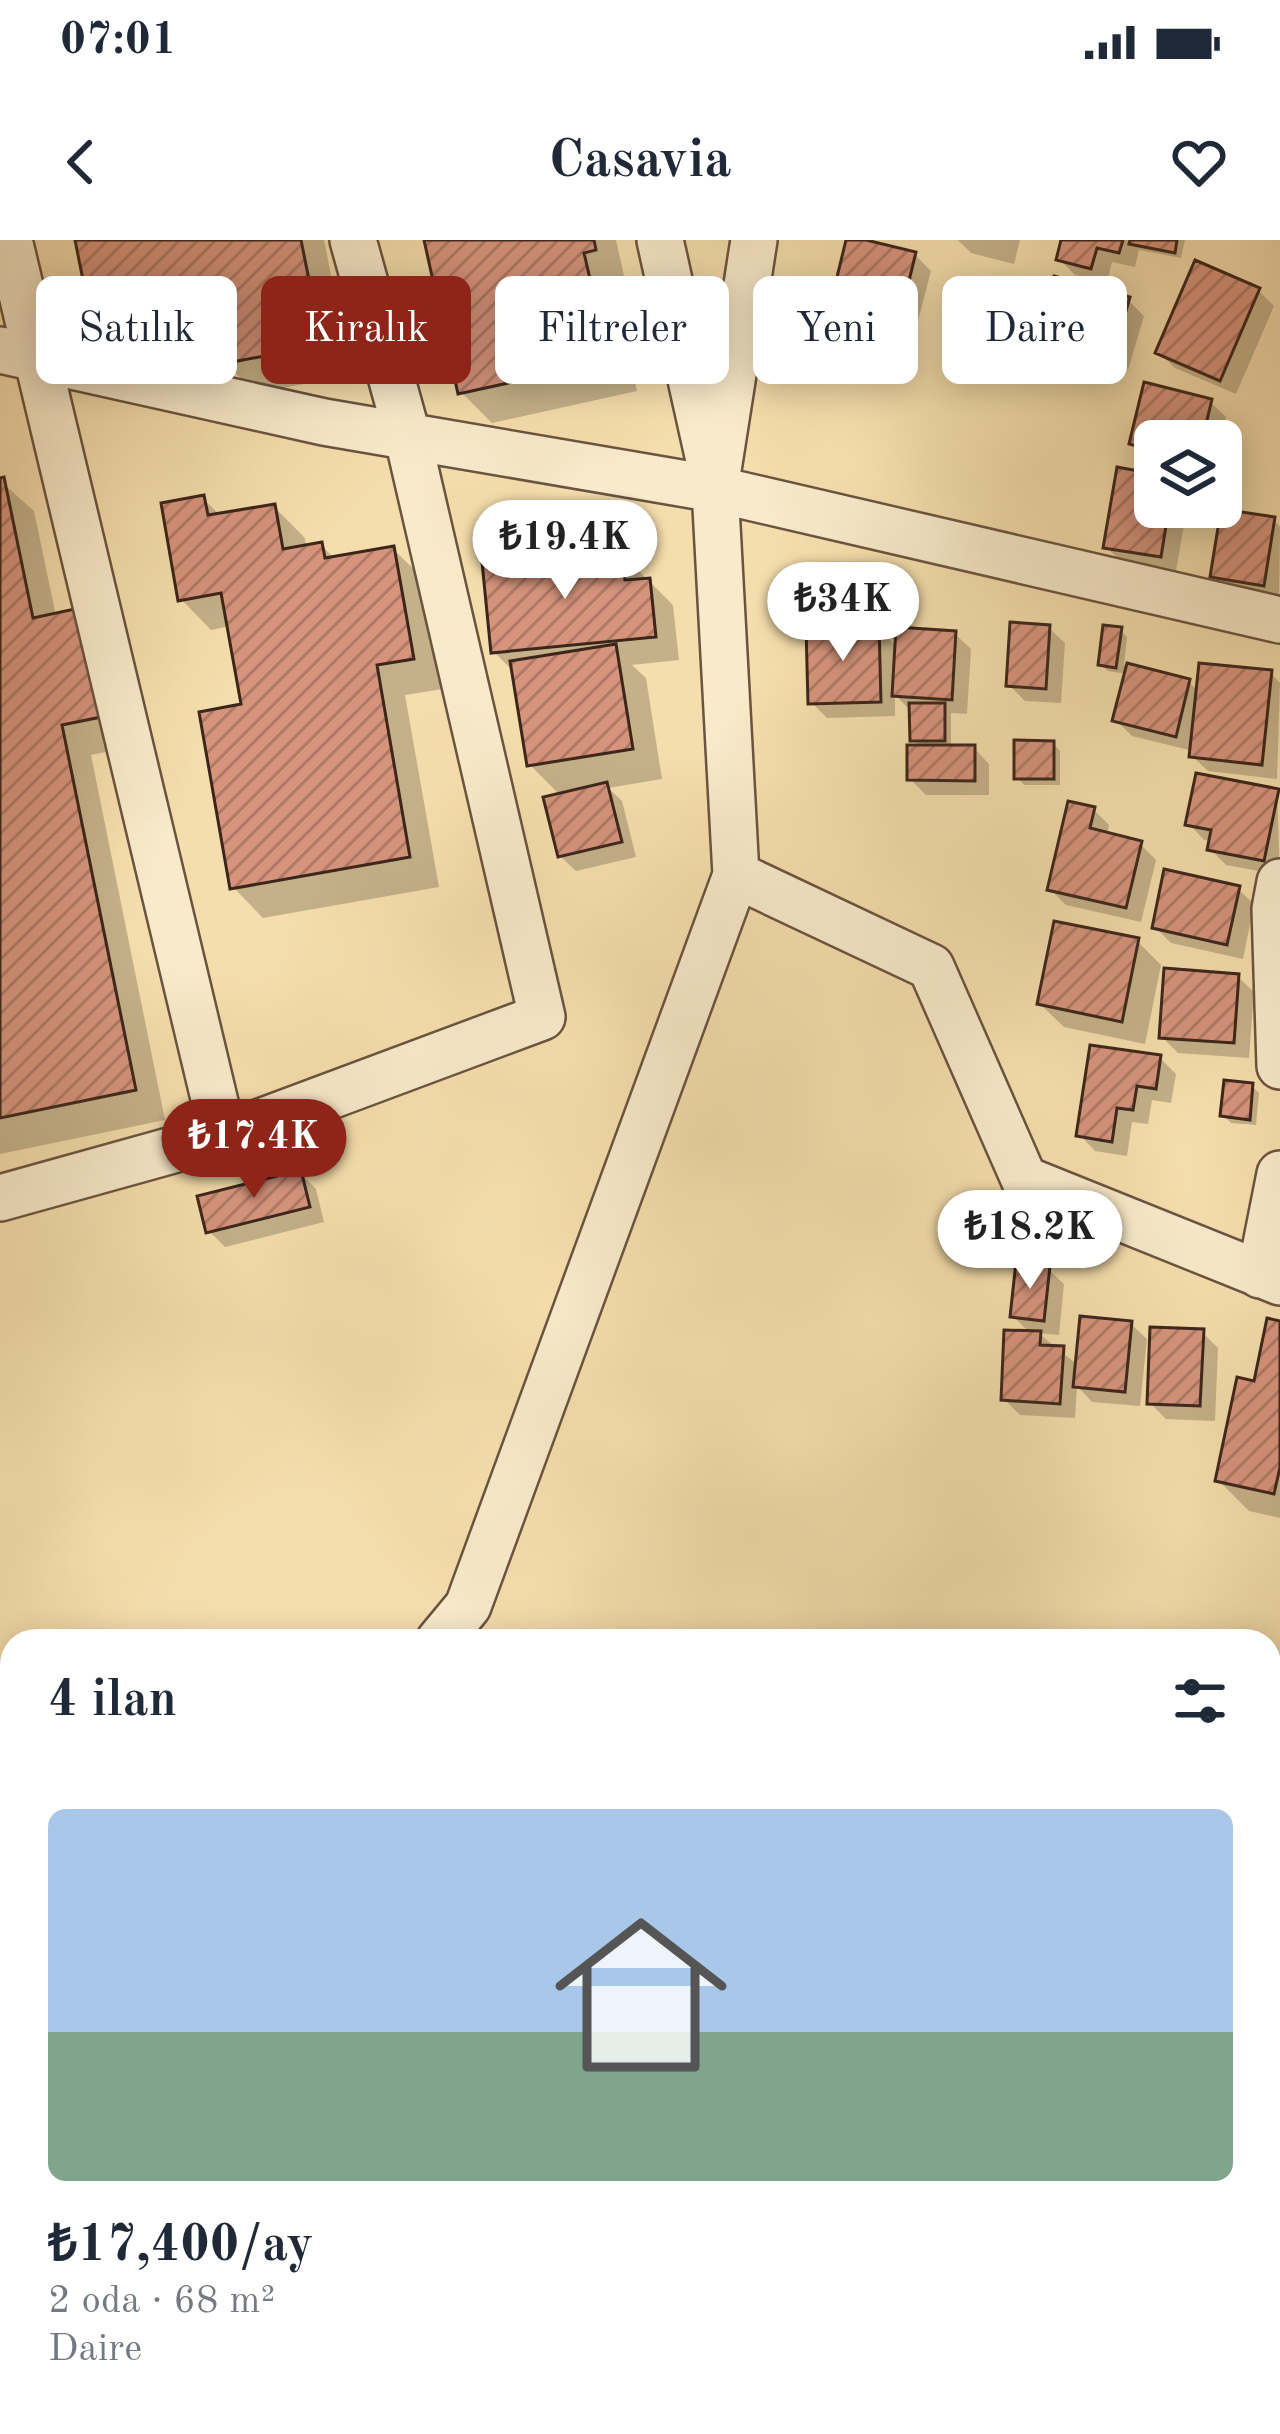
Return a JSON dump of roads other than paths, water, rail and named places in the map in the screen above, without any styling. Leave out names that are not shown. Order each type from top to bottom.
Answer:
[{"type":"street","points":[[9,240],[20,354],[224,1136]]},
{"type":"street","points":[[0,1198],[224,1136],[542,1017],[407,434],[353,240]]},
{"type":"street","points":[[478,1624],[736,874],[716,489],[660,240]]},
{"type":"street","points":[[716,489],[754,240]]},
{"type":"street","points":[[20,354],[324,422],[716,489],[1280,620]]},
{"type":"street","points":[[736,874],[932,967],[1024,1179],[1270,1278],[1280,1174]]},
{"type":"street","points":[[1280,882],[1275,909],[1280,1066]]}]
